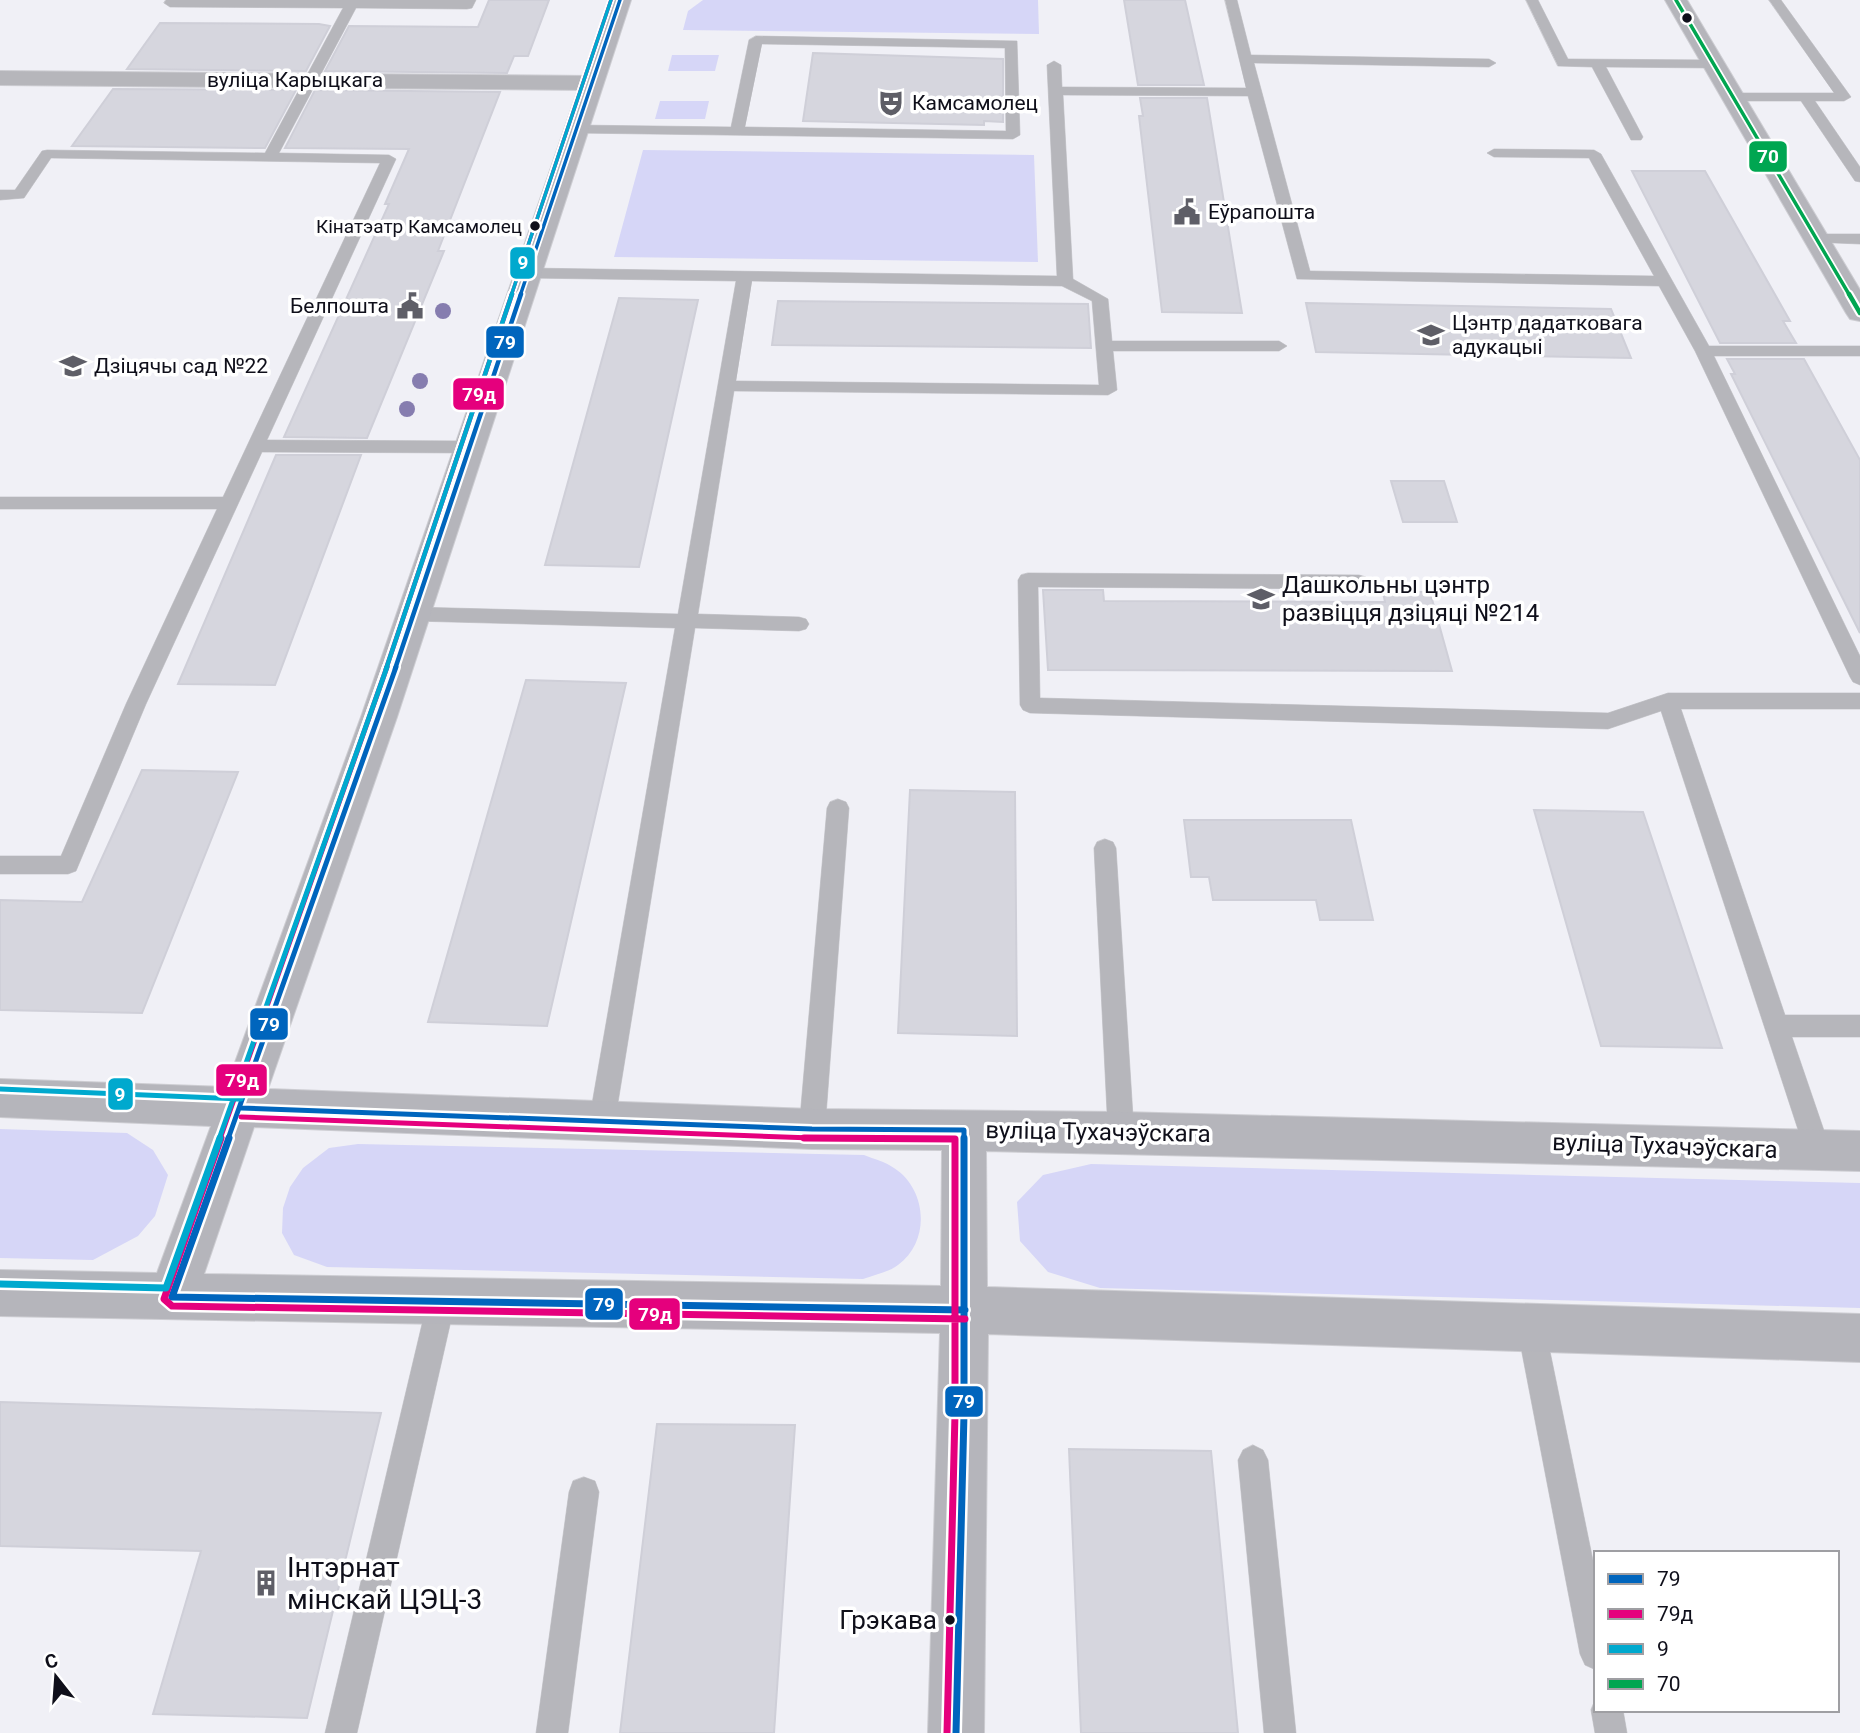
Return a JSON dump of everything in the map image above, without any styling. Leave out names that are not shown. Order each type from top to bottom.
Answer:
[{"type":"main road","points":[[172,1297],[241,1108],[471,447],[590,83],[620,0]]},
{"type":"main road","points":[[1676,0],[1860,313]]},
{"type":"main road","name":"вуліца Тухачэўскага","points":[[0,1098],[812,1129],[1121,1132],[1860,1151]]},
{"type":"main road","points":[[956,1733],[965,1310],[964,1130]]},
{"type":"main road","points":[[0,1293],[441,1303],[965,1310],[1860,1338]]},
{"type":"street","name":"вуліца Карыцкага","points":[[0,78],[590,83]]},
{"type":"lane","points":[[173,0],[170,3],[467,5],[470,0]]},
{"type":"lane","points":[[1231,0],[1303,276],[1664,281]]},
{"type":"lane","points":[[1532,0],[1563,63],[1713,64]]},
{"type":"lane","points":[[1775,0],[1844,97]]},
{"type":"lane","points":[[270,157],[352,4]]},
{"type":"lane","points":[[575,129],[1013,135],[1012,44],[756,40],[737,131]]},
{"type":"lane","points":[[1246,58],[1489,63]]},
{"type":"lane","points":[[1597,63],[1636,137]]},
{"type":"lane","points":[[1054,65],[1065,281]]},
{"type":"lane","points":[[1055,91],[1254,92]]},
{"type":"lane","points":[[1732,97],[1860,98]]},
{"type":"lane","points":[[1805,97],[1860,178]]},
{"type":"lane","points":[[1494,153],[1594,154],[1703,351],[1860,677]]},
{"type":"lane","points":[[0,195],[19,195],[47,154],[388,159],[136,704],[68,865],[0,865]]},
{"type":"lane","points":[[1817,239],[1860,239]]},
{"type":"lane","points":[[528,273],[1065,281],[1100,299],[1108,390],[729,386]]},
{"type":"lane","points":[[602,1121],[729,386],[745,276]]},
{"type":"lane","points":[[1104,346],[1279,346]]},
{"type":"lane","points":[[1703,351],[1860,351]]},
{"type":"lane","points":[[255,446],[471,447]]},
{"type":"lane","points":[[0,502],[228,503]]},
{"type":"lane","points":[[1359,582],[1028,580],[1030,705],[1608,721],[1668,701],[1860,701]]},
{"type":"lane","points":[[413,614],[799,624]]},
{"type":"lane","points":[[1668,701],[1818,1151]]},
{"type":"lane","points":[[812,1129],[838,808]]},
{"type":"lane","points":[[1105,848],[1121,1132]]},
{"type":"lane","points":[[1777,1026],[1860,1026]]},
{"type":"lane","points":[[341,1733],[441,1303]]},
{"type":"lane","points":[[1531,1326],[1594,1644]]},
{"type":"lane","points":[[1253,1461],[1280,1733]]},
{"type":"lane","points":[[552,1733],[584,1492]]},
{"type":"lane","points":[[1607,1712],[1611,1733]]},
{"type":"shaded area","points":[[703,0],[1038,0],[1039,34],[683,30],[688,11]]},
{"type":"shaded area","points":[[672,55],[719,55],[715,71],[668,71]]},
{"type":"shaded area","points":[[660,101],[709,101],[705,119],[655,119]]},
{"type":"shaded area","points":[[643,150],[1034,155],[1038,262],[614,257]]},
{"type":"shaded area","points":[[0,1129],[127,1133],[153,1150],[168,1175],[155,1216],[138,1236],[93,1260],[0,1258]]},
{"type":"shaded area","points":[[358,1144],[864,1155],[884,1162],[905,1177],[918,1202],[920,1229],[909,1255],[898,1265],[863,1279],[327,1267],[294,1255],[282,1233],[283,1208],[290,1187],[303,1168],[329,1148]]},
{"type":"shaded area","points":[[1091,1164],[1860,1183],[1860,1308],[1100,1288],[1048,1272],[1020,1241],[1017,1202],[1043,1175]]},
{"type":"building","points":[[489,0],[549,0],[528,56],[514,56],[507,73],[325,71],[349,26],[478,27]]},
{"type":"building","points":[[1124,0],[1185,0],[1204,85],[1138,85]]},
{"type":"building","points":[[160,23],[330,26],[306,71],[127,69]]},
{"type":"building","name":"Камсамолец","points":[[813,53],[1003,59],[1003,122],[984,121],[984,125],[803,121]]},
{"type":"building","points":[[113,89],[296,90],[265,148],[72,146]]},
{"type":"building","points":[[315,90],[500,92],[438,251],[444,251],[367,438],[284,437],[389,204],[385,204],[409,149],[285,148]]},
{"type":"building","points":[[1140,98],[1207,98],[1242,313],[1162,312],[1139,116],[1143,116]]},
{"type":"building","points":[[1632,171],[1705,171],[1790,321],[1783,321],[1796,343],[1720,343]]},
{"type":"building","points":[[619,298],[698,300],[639,567],[545,565]]},
{"type":"building","points":[[778,301],[1088,304],[1091,348],[772,345]]},
{"type":"building","points":[[1306,303],[1611,309],[1631,358],[1316,352]]},
{"type":"building","points":[[1727,359],[1804,359],[1860,460],[1860,633],[1731,374],[1735,374]]},
{"type":"building","points":[[276,455],[361,455],[275,685],[178,684]]},
{"type":"building","points":[[1391,481],[1444,481],[1457,522],[1403,522]]},
{"type":"building","points":[[1043,590],[1103,590],[1104,601],[1385,602],[1383,592],[1430,592],[1452,671],[1048,670]]},
{"type":"building","points":[[526,680],[626,683],[547,1026],[428,1022]]},
{"type":"building","points":[[142,770],[238,772],[142,1013],[0,1010],[0,900],[82,902]]},
{"type":"building","points":[[910,790],[1015,792],[1017,1036],[898,1033]]},
{"type":"building","points":[[1534,810],[1643,812],[1722,1048],[1601,1046]]},
{"type":"building","points":[[1184,820],[1351,820],[1373,920],[1320,920],[1316,900],[1213,900],[1209,877],[1191,877]]},
{"type":"building","name":"Інтэрнат мінскай ЦЭЦ-3","points":[[0,1402],[381,1413],[307,1718],[153,1714],[201,1551],[0,1546]]},
{"type":"building","points":[[657,1424],[795,1425],[774,1733],[620,1733]]},
{"type":"building","points":[[1069,1449],[1211,1451],[1238,1733],[1081,1733]]},
{"type":"transit line","name":"79д","points":[[611,0],[371,714],[164,1299],[172,1306],[965,1319]]},
{"type":"transit line","name":"9","points":[[0,1284],[166,1288],[371,714],[611,0]]},
{"type":"transit line","name":"79","points":[[620,0],[379,717],[172,1297],[965,1310]]},
{"type":"transit line","name":"70","points":[[1676,0],[1860,313]]},
{"type":"transit line","name":"9","points":[[0,1089],[241,1099]]},
{"type":"transit line","name":"79","points":[[241,1108],[812,1129],[964,1130],[964,1414],[956,1733]]},
{"type":"transit line","name":"79д","points":[[241,1117],[812,1138],[955,1139],[955,1414],[947,1733]]},
{"type":"place","name":"Камсамолец","points":[[891,103]]},
{"type":"place","name":"Еўрапошта","points":[[1187,212]]},
{"type":"place","name":"Кінатэатр Камсамолец","points":[[535,226]]},
{"type":"place","name":"Белпошта","points":[[410,306]]},
{"type":"place","name":"Цэнтр дадатковага адукацыі","points":[[1431,335]]},
{"type":"place","name":"Дзіцячы сад №22","points":[[73,366]]},
{"type":"place","name":"Дашкольны цэнтр развіцця дзіцяці №214","points":[[1261,599]]},
{"type":"place","name":"Інтэрнат мінскай ЦЭЦ-3","points":[[266,1583]]},
{"type":"place","name":"Грэкава","points":[[950,1620]]}]
